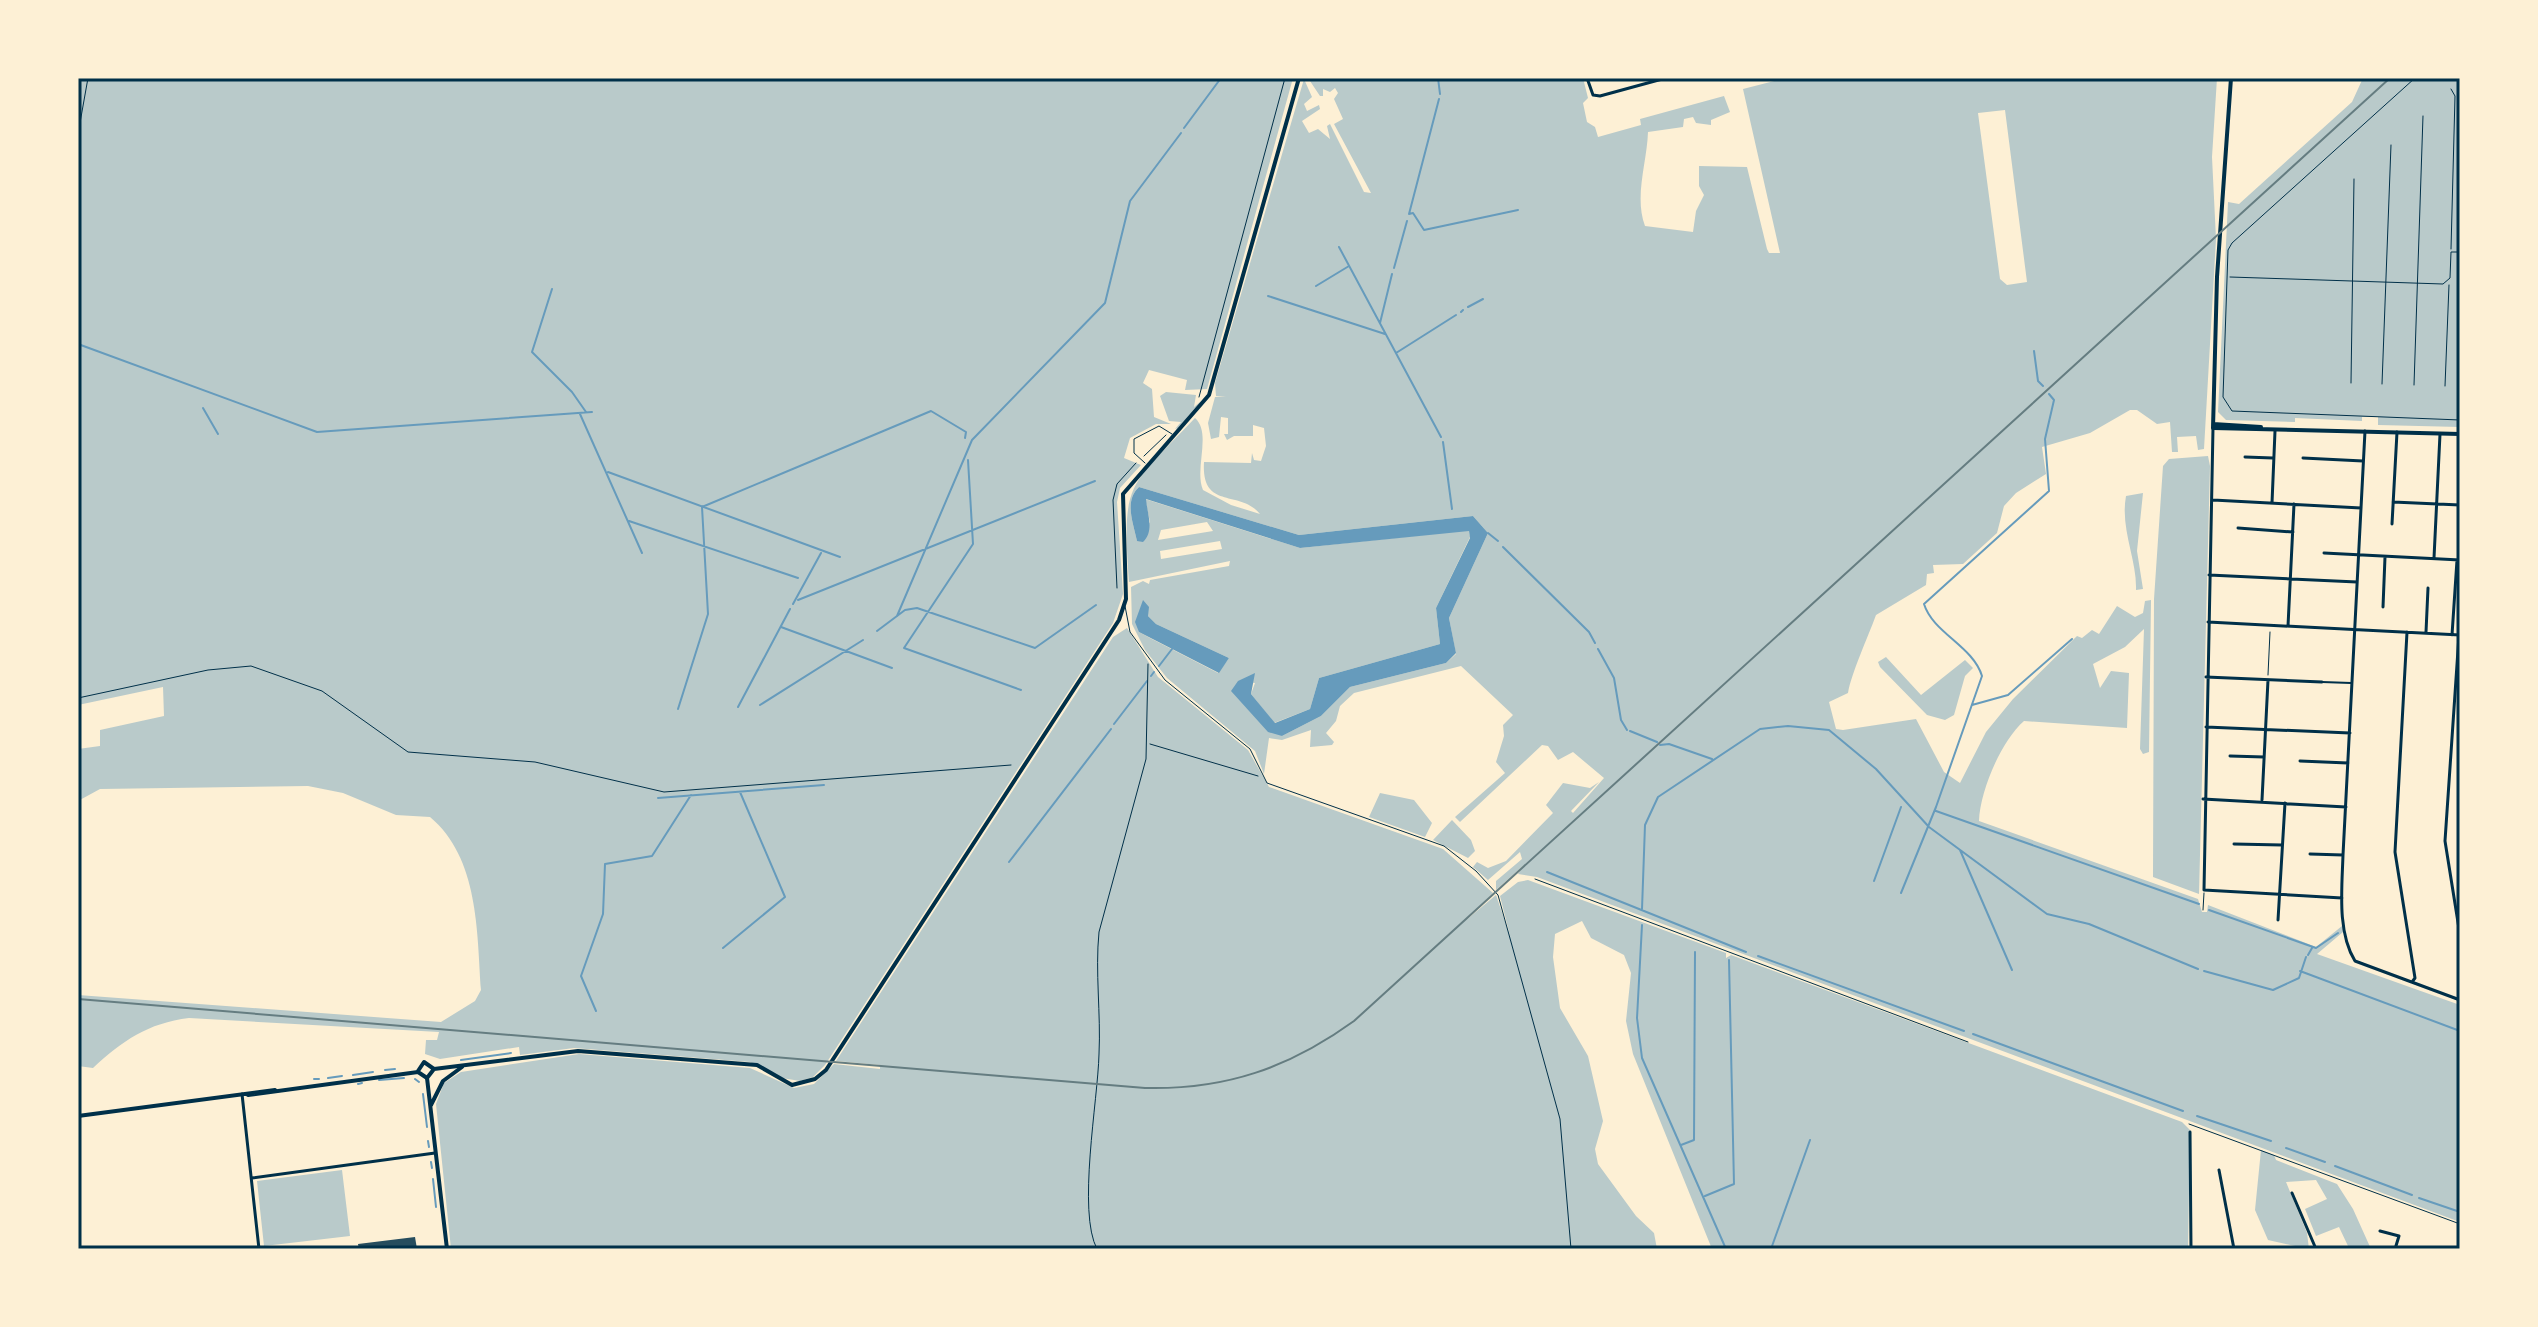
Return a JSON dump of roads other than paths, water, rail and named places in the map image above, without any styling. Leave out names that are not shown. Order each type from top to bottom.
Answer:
[{"type":"main road","points":[[418,1072],[424,1062],[434,1069],[578,1051],[757,1065],[792,1085],[815,1079],[831,1063],[1106,641],[1125,604],[1121,502],[1131,481],[1209,395],[1225,326],[1299,78]]},
{"type":"main road","points":[[2231,78],[2217,277],[2213,426],[2460,434]]},
{"type":"main road","points":[[430,1108],[443,1081],[464,1065]]},
{"type":"main road","points":[[434,1069],[427,1078],[447,1249]]},
{"type":"main road","points":[[78,1116],[418,1072],[427,1078]]},
{"type":"street","points":[[1587,78],[1593,95],[1600,96],[1666,78]]},
{"type":"street","points":[[1639,78],[1641,85]]},
{"type":"street","points":[[2213,426],[2204,727],[2204,890],[2342,898]]},
{"type":"street","points":[[2272,503],[2276,428]]},
{"type":"street","points":[[2365,431],[2343,855],[2342,898],[2350,950],[2355,961],[2460,1000]]},
{"type":"street","points":[[2392,524],[2397,432]]},
{"type":"street","points":[[2434,558],[2440,434]]},
{"type":"street","points":[[2245,457],[2274,458]]},
{"type":"street","points":[[2303,458],[2364,461]]},
{"type":"street","points":[[2211,500],[2361,508]]},
{"type":"street","points":[[2393,502],[2460,505]]},
{"type":"street","points":[[2288,626],[2294,504]]},
{"type":"street","points":[[2238,528],[2293,532]]},
{"type":"street","points":[[2324,553],[2458,560],[2452,635]]},
{"type":"street","points":[[2383,607],[2385,557]]},
{"type":"street","points":[[2209,575],[2357,582]]},
{"type":"street","points":[[2426,634],[2428,588]]},
{"type":"street","points":[[2208,622],[2460,635],[2445,841],[2460,935]]},
{"type":"street","points":[[2407,632],[2395,852],[2415,978],[2411,983]]},
{"type":"street","points":[[2206,677],[2353,683]]},
{"type":"street","points":[[2262,801],[2268,680]]},
{"type":"street","points":[[2204,727],[2350,733]]},
{"type":"street","points":[[2230,756],[2264,757]]},
{"type":"street","points":[[2300,761],[2348,763]]},
{"type":"street","points":[[2203,799],[2346,807]]},
{"type":"street","points":[[2278,920],[2285,803]]},
{"type":"street","points":[[2234,844],[2282,845]]},
{"type":"street","points":[[2310,854],[2343,855]]},
{"type":"street","points":[[242,1094],[259,1249]]},
{"type":"street","points":[[2190,1132],[2191,1249]]},
{"type":"street","points":[[252,1178],[435,1153]]},
{"type":"street","points":[[2219,1170],[2234,1249]]},
{"type":"street","points":[[2292,1193],[2316,1249]]},
{"type":"street","points":[[2380,1231],[2399,1236],[2395,1249]]},
{"type":"lane","points":[[1148,464],[1132,449],[1137,435],[1163,426],[1175,436]]},
{"type":"lane","points":[[1125,604],[1130,632],[1165,680],[1250,749],[1270,785],[1444,846],[1498,895],[1560,1119],[1571,1249]]},
{"type":"lane","points":[[2203,910],[2204,890]]},
{"type":"water","points":[[1139,487],[1299,535],[1473,516],[1488,533],[1449,618],[1456,653],[1446,663],[1350,687],[1321,716],[1282,736],[1268,732],[1231,691],[1238,681],[1255,673],[1251,694],[1275,723],[1310,709],[1319,678],[1440,644],[1436,608],[1470,538],[1469,531],[1300,548],[1146,499],[1149,533],[1143,542],[1137,541],[1131,512],[1132,499]]},
{"type":"water","points":[[1143,600],[1149,607],[1148,616],[1156,624],[1229,658],[1219,673],[1139,632],[1135,622]]},
{"type":"waterway","points":[[1184,128],[1221,78]]},
{"type":"waterway","points":[[1438,78],[1440,94]]},
{"type":"waterway","points":[[1439,99],[1409,214],[1413,213],[1424,230],[1518,210]]},
{"type":"waterway","points":[[897,616],[972,440],[1105,303],[1130,201],[1181,133]]},
{"type":"waterway","points":[[1394,268],[1407,221]]},
{"type":"waterway","points":[[1339,247],[1441,437]]},
{"type":"waterway","points":[[1316,286],[1349,266]]},
{"type":"waterway","points":[[1380,323],[1392,274]]},
{"type":"waterway","points":[[552,289],[532,352],[572,392],[586,412]]},
{"type":"waterway","points":[[1268,296],[1385,334]]},
{"type":"waterway","points":[[1468,307],[1483,299]]},
{"type":"waterway","points":[[1396,353],[1456,315]]},
{"type":"waterway","points":[[78,344],[317,432],[592,412]]},
{"type":"waterway","points":[[2034,351],[2038,381],[2043,386]]},
{"type":"waterway","points":[[1901,893],[1936,807],[1982,676],[1970,656],[1936,623],[1924,604],[2049,491],[2045,439],[2054,400],[2049,394]]},
{"type":"waterway","points":[[203,408],[218,434]]},
{"type":"waterway","points":[[678,709],[708,614],[702,507],[931,411],[966,432],[965,438]]},
{"type":"waterway","points":[[580,414],[642,553]]},
{"type":"waterway","points":[[1443,442],[1452,509]]},
{"type":"waterway","points":[[968,460],[973,544],[904,648],[1021,690]]},
{"type":"waterway","points":[[608,472],[840,557]]},
{"type":"waterway","points":[[798,600],[1095,481]]},
{"type":"waterway","points":[[629,521],[798,578]]},
{"type":"waterway","points":[[1488,533],[1498,541]]},
{"type":"waterway","points":[[1503,547],[1589,632],[1595,643]]},
{"type":"waterway","points":[[793,604],[821,553]]},
{"type":"waterway","points":[[877,631],[905,610],[917,608],[1035,648],[1096,605]]},
{"type":"waterway","points":[[738,707],[790,609]]},
{"type":"waterway","points":[[781,627],[892,668]]},
{"type":"waterway","points":[[1972,705],[2008,695],[2072,639]]},
{"type":"waterway","points":[[760,705],[863,640]]},
{"type":"waterway","points":[[1159,666],[1172,649]]},
{"type":"waterway","points":[[1598,649],[1614,678],[1621,720],[1627,730]]},
{"type":"waterway","points":[[1151,676],[1154,672]]},
{"type":"waterway","points":[[1114,724],[1147,681]]},
{"type":"waterway","points":[[1642,909],[1645,825],[1658,797],[1760,729],[1788,726],[1829,730],[1876,769],[1929,827],[2047,914],[2089,924],[2198,969]]},
{"type":"waterway","points":[[1009,862],[1111,729]]},
{"type":"waterway","points":[[1630,731],[1657,742]]},
{"type":"waterway","points":[[1660,745],[1669,744],[1712,759]]},
{"type":"waterway","points":[[658,798],[824,785]]},
{"type":"waterway","points":[[723,948],[785,897],[740,792]]},
{"type":"waterway","points":[[596,1011],[581,976],[603,914],[605,864],[652,856],[691,795]]},
{"type":"waterway","points":[[1874,881],[1901,807]]},
{"type":"waterway","points":[[1936,811],[2199,904]]},
{"type":"waterway","points":[[1960,850],[2012,970]]},
{"type":"waterway","points":[[1547,872],[1746,952]]},
{"type":"waterway","points":[[2209,910],[2316,948],[2338,933]]},
{"type":"waterway","points":[[1642,925],[1637,1018],[1642,1058],[1726,1249]]},
{"type":"waterway","points":[[2308,955],[2312,948]]},
{"type":"waterway","points":[[1681,1145],[1694,1140],[1695,952]]},
{"type":"waterway","points":[[1758,956],[1964,1031]]},
{"type":"waterway","points":[[2204,971],[2273,990],[2299,978],[2306,957]]},
{"type":"waterway","points":[[1705,1196],[1734,1184],[1729,960]]},
{"type":"waterway","points":[[2300,971],[2460,1031]]},
{"type":"waterway","points":[[1973,1034],[2183,1111]]},
{"type":"waterway","points":[[461,1060],[511,1053]]},
{"type":"waterway","points":[[385,1070],[395,1069]]},
{"type":"waterway","points":[[353,1075],[373,1072]]},
{"type":"waterway","points":[[328,1078],[342,1076]]},
{"type":"waterway","points":[[379,1080],[404,1078]]},
{"type":"waterway","points":[[314,1079],[319,1079]]},
{"type":"waterway","points":[[415,1079],[419,1082]]},
{"type":"waterway","points":[[358,1084],[362,1083]]},
{"type":"waterway","points":[[423,1094],[427,1127]]},
{"type":"waterway","points":[[2197,1116],[2271,1141]]},
{"type":"waterway","points":[[1771,1249],[1810,1140]]},
{"type":"waterway","points":[[428,1141],[429,1147]]},
{"type":"waterway","points":[[2286,1148],[2325,1162]]},
{"type":"waterway","points":[[431,1162],[432,1168]]},
{"type":"waterway","points":[[2335,1166],[2412,1195]]},
{"type":"waterway","points":[[433,1179],[436,1207]]},
{"type":"waterway","points":[[2419,1198],[2460,1212]]},
{"type":"railway","points":[[78,999],[1145,1088],[1202,1085],[1255,1073],[1305,1052],[1354,1021],[2390,78]]}]
